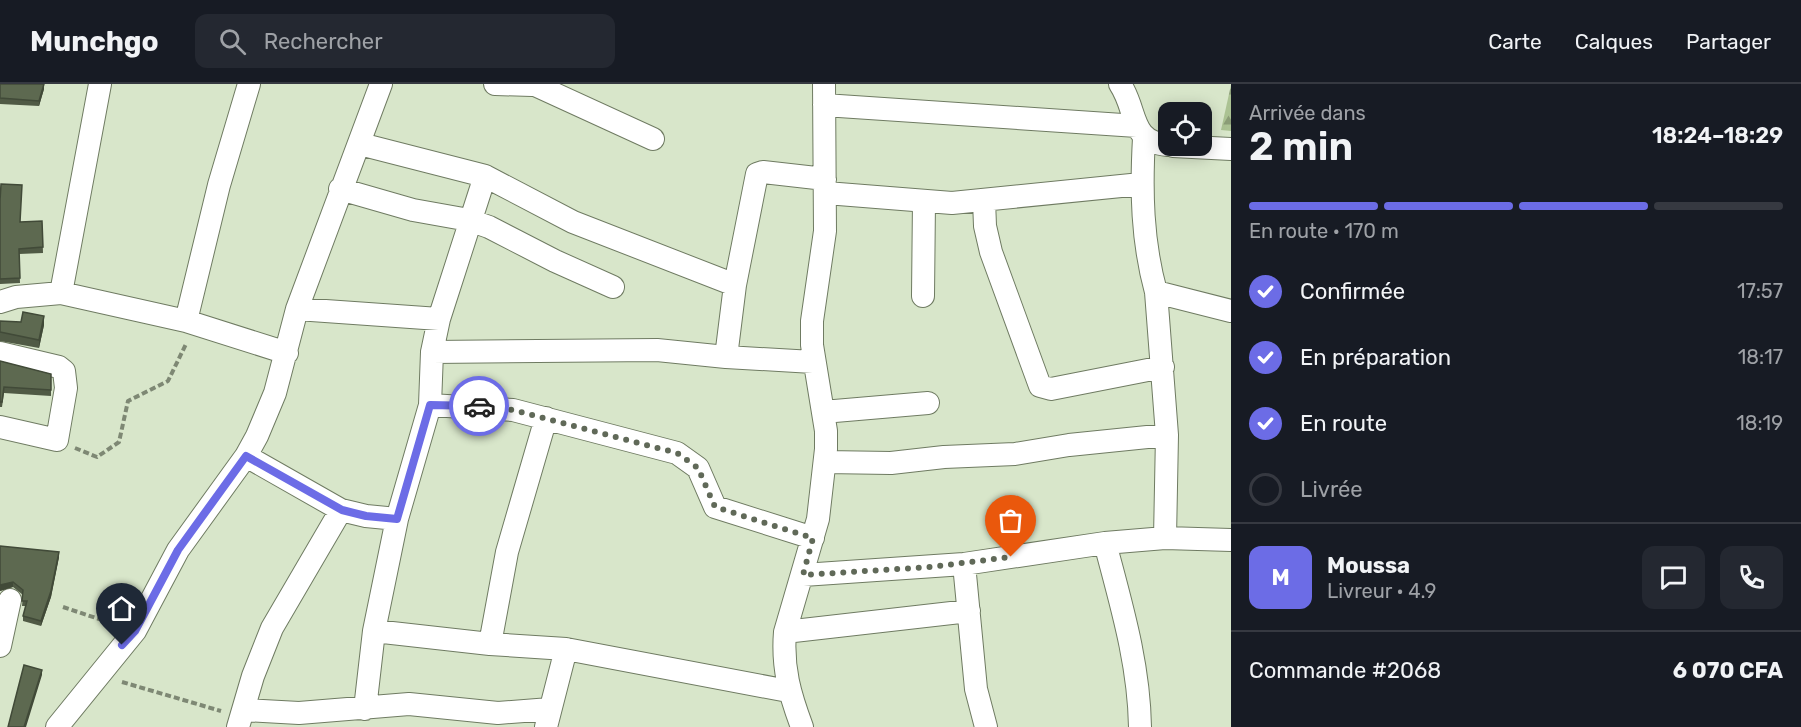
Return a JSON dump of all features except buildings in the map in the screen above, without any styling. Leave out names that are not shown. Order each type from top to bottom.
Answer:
[{"type":"street","points":[[61,294],[100,84]]},
{"type":"street","points":[[191,322],[219,185],[249,84]]},
{"type":"street","points":[[57,727],[135,631],[178,550],[246,456],[275,393],[297,309],[381,84]]},
{"type":"street","points":[[495,84],[532,85],[589,108],[653,139]]},
{"type":"street","points":[[1120,84],[1134,111],[1140,132],[1144,236],[1156,292],[1167,435],[1165,538]]},
{"type":"street","points":[[802,727],[788,691],[783,652],[785,633],[813,538],[825,462],[826,431],[813,362],[812,321],[825,231],[824,95],[1140,132],[1158,144]]},
{"type":"street","points":[[360,144],[485,176],[573,222],[735,285]]},
{"type":"street","points":[[1212,148],[1231,149]]},
{"type":"street","points":[[726,357],[735,285],[757,174],[763,172],[825,186],[952,203],[1141,184]]},
{"type":"street","points":[[365,709],[374,631],[397,519],[430,405],[432,352],[439,319],[485,176]]},
{"type":"street","points":[[340,189],[413,210],[469,220],[489,227],[540,254],[613,287]]},
{"type":"street","points":[[984,200],[985,226],[991,252],[1040,386],[1051,389],[1163,367]]},
{"type":"street","points":[[922,296],[924,201]]},
{"type":"street","points":[[1156,292],[1231,311]]},
{"type":"street","points":[[0,302],[16,297],[61,294],[191,322],[287,353]]},
{"type":"street","points":[[297,309],[439,319]]},
{"type":"street","points":[[432,352],[657,350],[813,362]]},
{"type":"street","points":[[0,353],[59,367],[64,371],[66,388],[57,440],[0,427]]},
{"type":"street","points":[[823,412],[928,403]]},
{"type":"street","points":[[430,405],[495,408],[546,418],[677,453],[698,468],[715,507],[813,538]]},
{"type":"street","points":[[490,644],[507,552],[546,418]]},
{"type":"street","points":[[825,462],[891,463],[944,457],[1015,454],[1070,445],[1167,435]]},
{"type":"street","points":[[246,456],[342,510],[366,516],[397,519]]},
{"type":"street","points":[[342,510],[272,628],[240,718],[409,704],[548,718],[566,649]]},
{"type":"street","points":[[803,575],[964,564],[1104,543],[1165,538],[1231,540]]},
{"type":"street","points":[[1104,543],[1130,640],[1140,699],[1140,727]]},
{"type":"street","points":[[964,564],[976,689],[986,727]]},
{"type":"street","points":[[0,646],[10,600]]},
{"type":"street","points":[[785,633],[969,611]]},
{"type":"street","points":[[374,631],[490,644],[566,649],[788,691]]},
{"type":"path","points":[[57,440],[97,457],[119,442],[128,401],[168,381],[191,322]]},
{"type":"path","points":[[63,607],[135,631]]},
{"type":"path","points":[[98,675],[240,718]]},
{"type":"green space","points":[[1231,85],[1231,131],[1221,130]]},
{"type":"way so far","points":[[479,406],[513,410],[677,453],[692,461],[698,468],[711,502],[722,512],[813,538],[803,575],[930,567],[1011,557]]},
{"type":"route","points":[[122,645],[135,631],[178,550],[219,490],[246,456],[342,510],[366,516],[397,519],[430,405],[479,406]]}]
